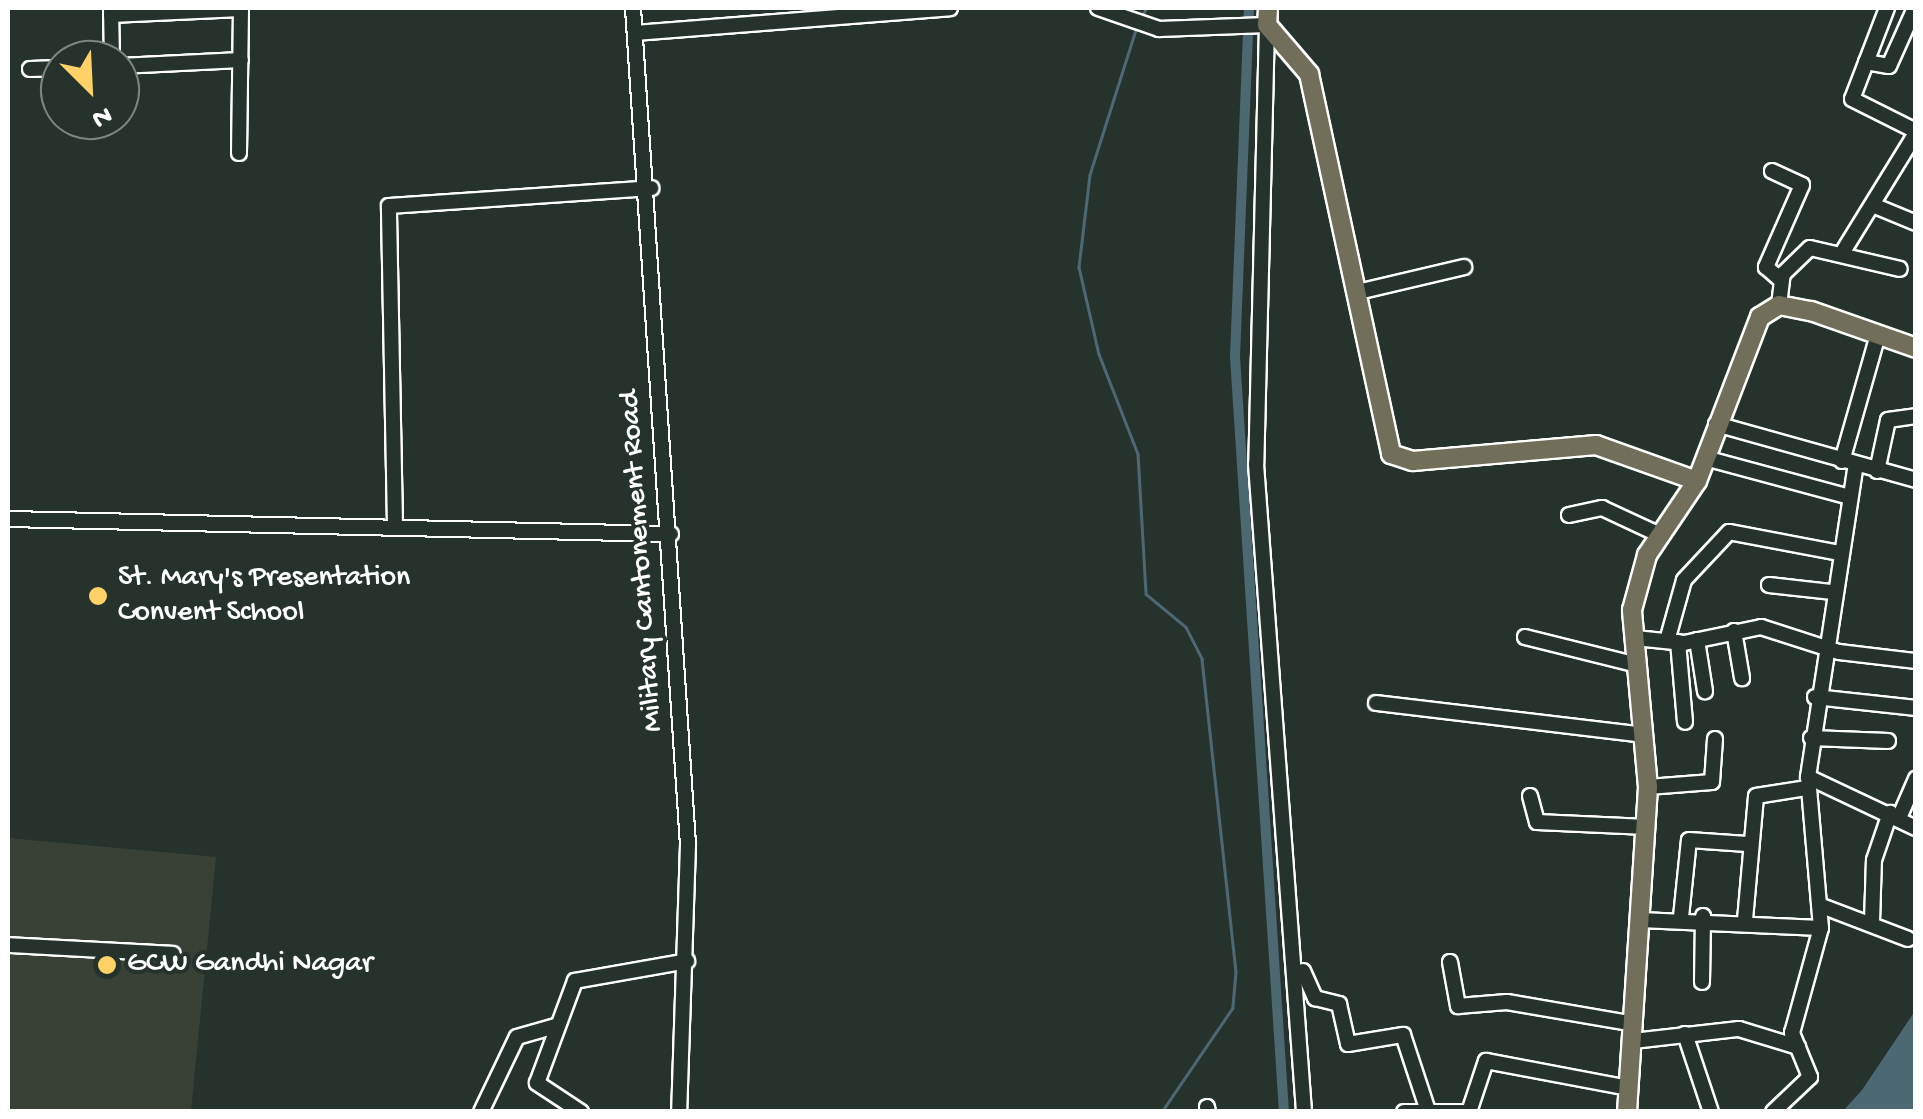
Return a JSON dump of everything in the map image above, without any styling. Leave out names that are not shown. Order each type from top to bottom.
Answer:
[{"type":"main road","points":[[1264,19],[1309,74],[1362,291],[1378,424],[1400,460],[1596,445],[1697,481]]},
{"type":"main road","points":[[1627,1112],[1648,786],[1634,638],[1638,584],[1662,536],[1697,481],[1746,336],[1780,305],[1916,348]]},
{"type":"street","points":[[112,40],[111,11],[241,8],[239,153]]},
{"type":"street","name":"Military Cantonement Road","points":[[633,8],[651,188],[671,534],[687,961],[679,1112]]},
{"type":"street","points":[[635,32],[950,8]]},
{"type":"street","points":[[1098,8],[1146,26],[1232,24],[1264,19],[1257,497],[1298,958],[1304,1112]]},
{"type":"street","points":[[1844,250],[1875,206],[1916,132],[1854,102],[1887,8]]},
{"type":"street","points":[[1866,62],[1890,66],[1915,8]]},
{"type":"street","points":[[140,65],[242,60]]},
{"type":"street","points":[[30,69],[40,69]]},
{"type":"street","points":[[1772,171],[1802,185],[1766,268],[1782,280]]},
{"type":"street","points":[[395,525],[389,206],[651,188]]},
{"type":"street","points":[[1875,206],[1916,223]]},
{"type":"street","points":[[1780,305],[1782,280],[1806,250],[1844,250],[1900,269]]},
{"type":"street","points":[[1362,291],[1464,266]]},
{"type":"street","points":[[1772,1112],[1808,1082],[1792,1033],[1821,928],[1807,782],[1822,644],[1850,497],[1849,463],[1878,335]]},
{"type":"street","points":[[1878,471],[1888,420],[1916,416]]},
{"type":"street","points":[[1716,424],[1916,480]]},
{"type":"street","points":[[1705,458],[1850,497]]},
{"type":"street","points":[[1569,514],[1602,508],[1662,536]]},
{"type":"street","points":[[8,519],[671,534]]},
{"type":"street","points":[[1685,722],[1673,642],[1684,580],[1729,532],[1839,552]]},
{"type":"street","points":[[1769,584],[1832,592]]},
{"type":"street","points":[[1634,638],[1697,640],[1761,627],[1822,644],[1916,661]]},
{"type":"street","points":[[1734,632],[1742,678]]},
{"type":"street","points":[[1525,637],[1637,665]]},
{"type":"street","points":[[1697,640],[1705,692]]},
{"type":"street","points":[[1815,698],[1916,708]]},
{"type":"street","points":[[1376,703],[1644,735]]},
{"type":"street","points":[[1812,738],[1888,741]]},
{"type":"street","points":[[1648,786],[1712,782],[1715,739]]},
{"type":"street","points":[[1872,922],[1874,860],[1916,778]]},
{"type":"street","points":[[1745,920],[1747,844],[1759,792],[1807,782],[1916,828]]},
{"type":"street","points":[[1530,796],[1537,822],[1647,827]]},
{"type":"street","points":[[1681,917],[1689,840],[1747,844]]},
{"type":"street","points":[[1818,906],[1872,922],[1908,939]]},
{"type":"street","points":[[1640,920],[1703,916],[1821,928]]},
{"type":"street","points":[[1702,982],[1703,916]]},
{"type":"street","points":[[8,945],[173,954]]},
{"type":"street","points":[[1298,958],[1316,998],[1339,1004],[1348,1044],[1403,1035],[1427,1108]]},
{"type":"street","points":[[582,1112],[537,1086],[556,1026],[582,975],[687,961]]},
{"type":"street","points":[[1450,962],[1458,1006],[1507,1002],[1633,1032],[1685,1034],[1738,1029],[1798,1047]]},
{"type":"street","points":[[481,1112],[517,1037],[556,1026]]},
{"type":"street","points":[[1685,1034],[1710,1112]]},
{"type":"street","points":[[1404,1112],[1427,1108],[1466,1112],[1486,1061],[1629,1088]]},
{"type":"shaded area","name":"GCW Gandhi Nagar","points":[[8,838],[216,857],[191,1111],[8,1111]]},
{"type":"water","points":[[1915,1011],[1915,1111],[1843,1111],[1862,1090]]},
{"type":"waterway","points":[[1141,18],[1146,8]]},
{"type":"waterway","points":[[1249,8],[1235,357],[1284,1112]]},
{"type":"waterway","points":[[1136,30],[1090,175],[1079,267],[1099,354],[1138,454],[1146,594],[1186,627],[1202,659],[1236,972],[1233,1008],[1162,1112]]},
{"type":"place","name":"St. Mary's Presentation Convent School","points":[[98,596]]},
{"type":"place","name":"GCW Gandhi Nagar","points":[[107,965]]}]
